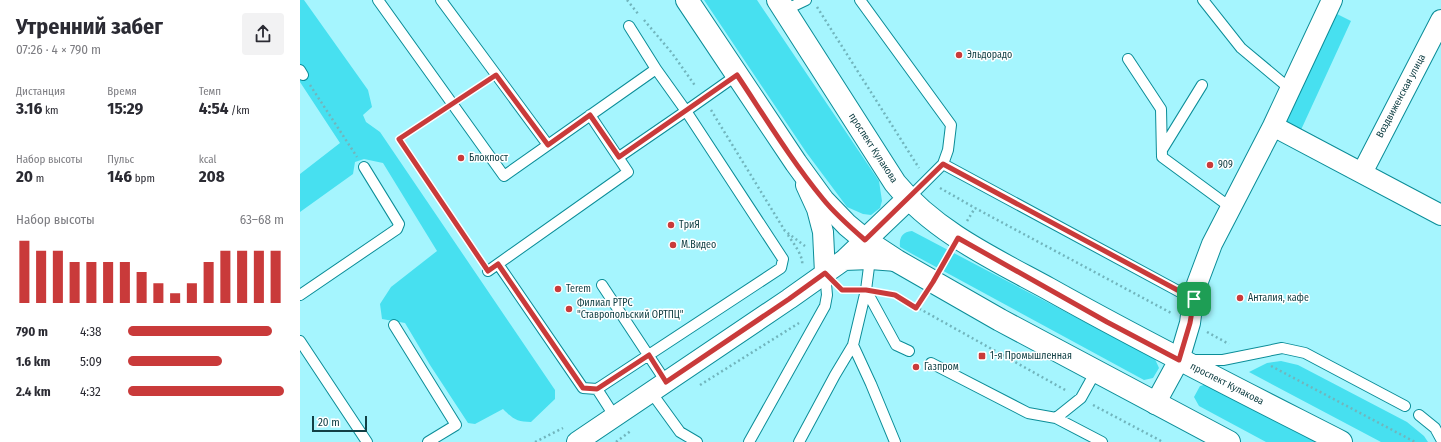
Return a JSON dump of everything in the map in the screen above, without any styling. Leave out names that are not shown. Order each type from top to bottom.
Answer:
[{"type":"main road","points":[[687,0],[796,163],[823,200],[868,249],[897,261],[1000,320],[1155,404],[1229,442]]},
{"type":"main road","name":"проспект Кулакова","points":[[781,5],[895,183],[926,215],[958,238],[1100,318],[1179,360],[1341,442]]},
{"type":"main road","points":[[868,249],[909,198]]},
{"type":"street","points":[[1155,404],[1179,360],[1190,323],[1197,284],[1212,244],[1273,126],[1332,0]]},
{"type":"street","name":"Воздвиженская улица","points":[[1362,173],[1441,20]]},
{"type":"street","points":[[1273,126],[1441,215]]},
{"type":"street","points":[[796,163],[817,209],[823,232],[821,266]]},
{"type":"street","points":[[577,442],[789,299],[821,266],[844,260],[868,249]]},
{"type":"lane","points":[[378,0],[504,176],[656,68]]},
{"type":"lane","points":[[441,0],[548,145]]},
{"type":"lane","points":[[781,5],[806,0]]},
{"type":"lane","points":[[860,0],[951,125],[948,150],[943,164],[909,198]]},
{"type":"lane","points":[[1203,0],[1241,48],[1290,88]]},
{"type":"lane","points":[[498,264],[583,388],[597,389],[781,268],[783,259],[629,26]]},
{"type":"lane","points":[[1128,59],[1161,109],[1162,157],[1230,207]]},
{"type":"lane","points":[[619,157],[737,75]]},
{"type":"lane","points":[[1162,150],[1202,85]]},
{"type":"lane","points":[[488,271],[628,172],[590,115]]},
{"type":"lane","points":[[943,164],[1194,299]]},
{"type":"lane","points":[[300,295],[397,229],[398,224],[364,168]]},
{"type":"lane","points":[[799,442],[853,345],[866,290],[868,249]]},
{"type":"lane","points":[[749,442],[825,306],[827,294],[821,266]]},
{"type":"lane","points":[[602,285],[649,355],[659,387],[680,432],[696,442]]},
{"type":"lane","points":[[866,290],[896,344],[909,351]]},
{"type":"lane","points":[[394,325],[456,425],[428,442]]},
{"type":"lane","points":[[300,341],[367,442]]},
{"type":"lane","points":[[853,345],[895,442]]},
{"type":"lane","points":[[1179,360],[1223,360],[1282,348],[1305,353],[1405,406]]},
{"type":"lane","points":[[932,363],[1028,414],[1056,418],[1102,442]]},
{"type":"lane","points":[[1056,418],[1081,398],[1096,371]]},
{"type":"lane","points":[[597,389],[614,417]]},
{"type":"lane","points":[[1419,415],[1435,428],[1441,439]]},
{"type":"path","points":[[627,0],[672,53],[704,99],[785,231],[805,246],[842,290]]},
{"type":"path","points":[[816,7],[927,180]]},
{"type":"path","points":[[302,72],[364,168]]},
{"type":"path","points":[[488,271],[399,139],[496,75]]},
{"type":"path","points":[[916,308],[933,282],[975,208]]},
{"type":"path","points":[[825,306],[842,290],[866,290],[895,295],[916,308],[1163,442]]},
{"type":"path","points":[[695,388],[799,322]]},
{"type":"path","points":[[616,442],[633,429]]},
{"type":"shaded area","points":[[300,0],[304,0],[368,90],[372,107],[363,115],[366,122],[380,132],[555,390],[555,399],[531,422],[516,419],[503,409],[475,424],[468,423],[430,365],[405,323],[382,319],[380,304],[391,287],[437,251],[383,163],[364,159],[355,162],[353,174],[300,212],[300,174],[340,143],[300,82]]},
{"type":"shaded area","points":[[704,0],[757,0],[879,181],[882,201],[880,208],[871,215],[863,214],[847,207],[806,152]]},
{"type":"shaded area","points":[[1335,13],[1351,21],[1300,132],[1283,123]]},
{"type":"shaded area","points":[[912,231],[1155,359],[1159,368],[1153,378],[1144,380],[914,255],[900,247],[902,236]]},
{"type":"shaded area","points":[[1281,361],[1298,365],[1407,422],[1424,436],[1428,442],[1381,442],[1249,372],[1267,363]]},
{"type":"shaded area","points":[[1211,383],[1321,442],[1266,442],[1199,406],[1194,397],[1200,386]]},
{"type":"place","name":"Эльдорадо","points":[[959,55]]},
{"type":"place","name":"Блокпост","points":[[461,158]]},
{"type":"place","name":"909","points":[[1210,165]]},
{"type":"place","name":"ТриЯ","points":[[671,225]]},
{"type":"place","name":"М.Видео","points":[[673,245]]},
{"type":"place","name":"Terem","points":[[558,289]]},
{"type":"place","name":"Анталия, кафе","points":[[1240,298]]},
{"type":"place","name":"Филиал РТРС \"Ставропольский ОРТПЦ\"","points":[[569,309]]},
{"type":"place","name":"1-я Промышленная","points":[[982,356]]},
{"type":"place","name":"Газпром","points":[[916,367]]},
{"type":"route","points":[[496,75],[548,145],[590,115],[619,157],[737,75],[796,163],[823,200],[847,225],[865,240],[943,164],[1194,299],[1190,323],[1179,360],[1107,322],[958,238],[933,282],[916,308],[895,295],[866,290],[842,290],[825,273],[666,382],[649,355],[597,389],[583,388],[498,264],[488,271],[399,139],[496,75]]}]
